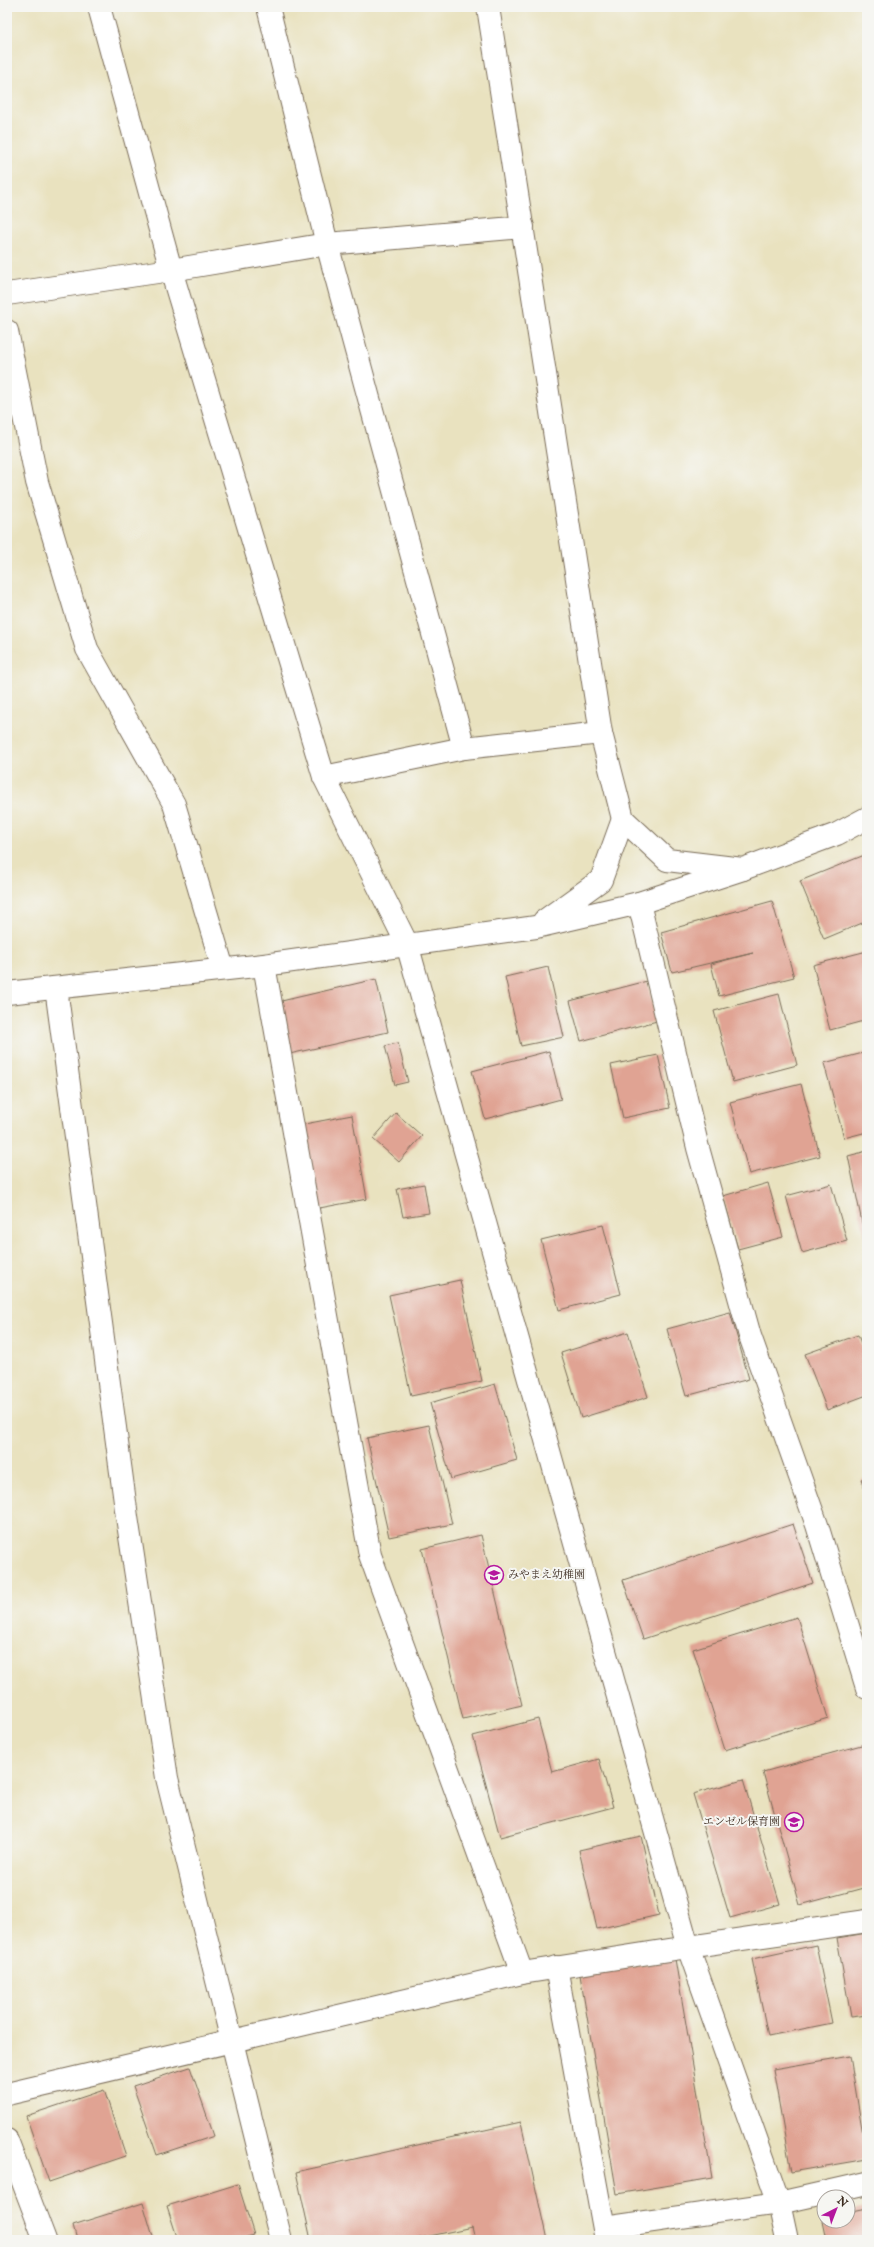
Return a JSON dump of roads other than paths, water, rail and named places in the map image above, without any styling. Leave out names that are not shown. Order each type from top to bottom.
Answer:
[{"type":"street","points":[[99,7],[171,270],[324,777],[407,944],[688,1946],[779,2203],[787,2240]]},
{"type":"street","points":[[268,7],[327,244],[464,748]]},
{"type":"street","points":[[488,7],[524,227],[601,733],[623,819],[667,860],[743,869]]},
{"type":"street","points":[[7,294],[171,270],[327,244],[524,227]]},
{"type":"street","points":[[7,331],[37,482],[87,649],[174,804],[223,970]]},
{"type":"street","points":[[324,777],[464,748],[601,733]]},
{"type":"street","points":[[7,992],[264,965],[536,927],[639,903],[743,869],[837,834],[867,818]]},
{"type":"street","points":[[536,927],[601,880],[623,819]]},
{"type":"street","points":[[639,903],[698,1148],[750,1336],[817,1525],[867,1688]]},
{"type":"street","points":[[264,965],[370,1555],[522,1973]]},
{"type":"street","points":[[56,988],[127,1517],[167,1778],[281,2240]]},
{"type":"street","points":[[7,2094],[232,2043],[522,1973],[688,1946],[867,1921]]},
{"type":"street","points":[[556,1967],[605,2234],[779,2203],[867,2183]]},
{"type":"street","points":[[7,2140],[45,2240]]},
{"type":"place","name":"みやまえ幼稚園","points":[[494,1575]]},
{"type":"place","name":"エンゼル保育園","points":[[794,1822]]}]
